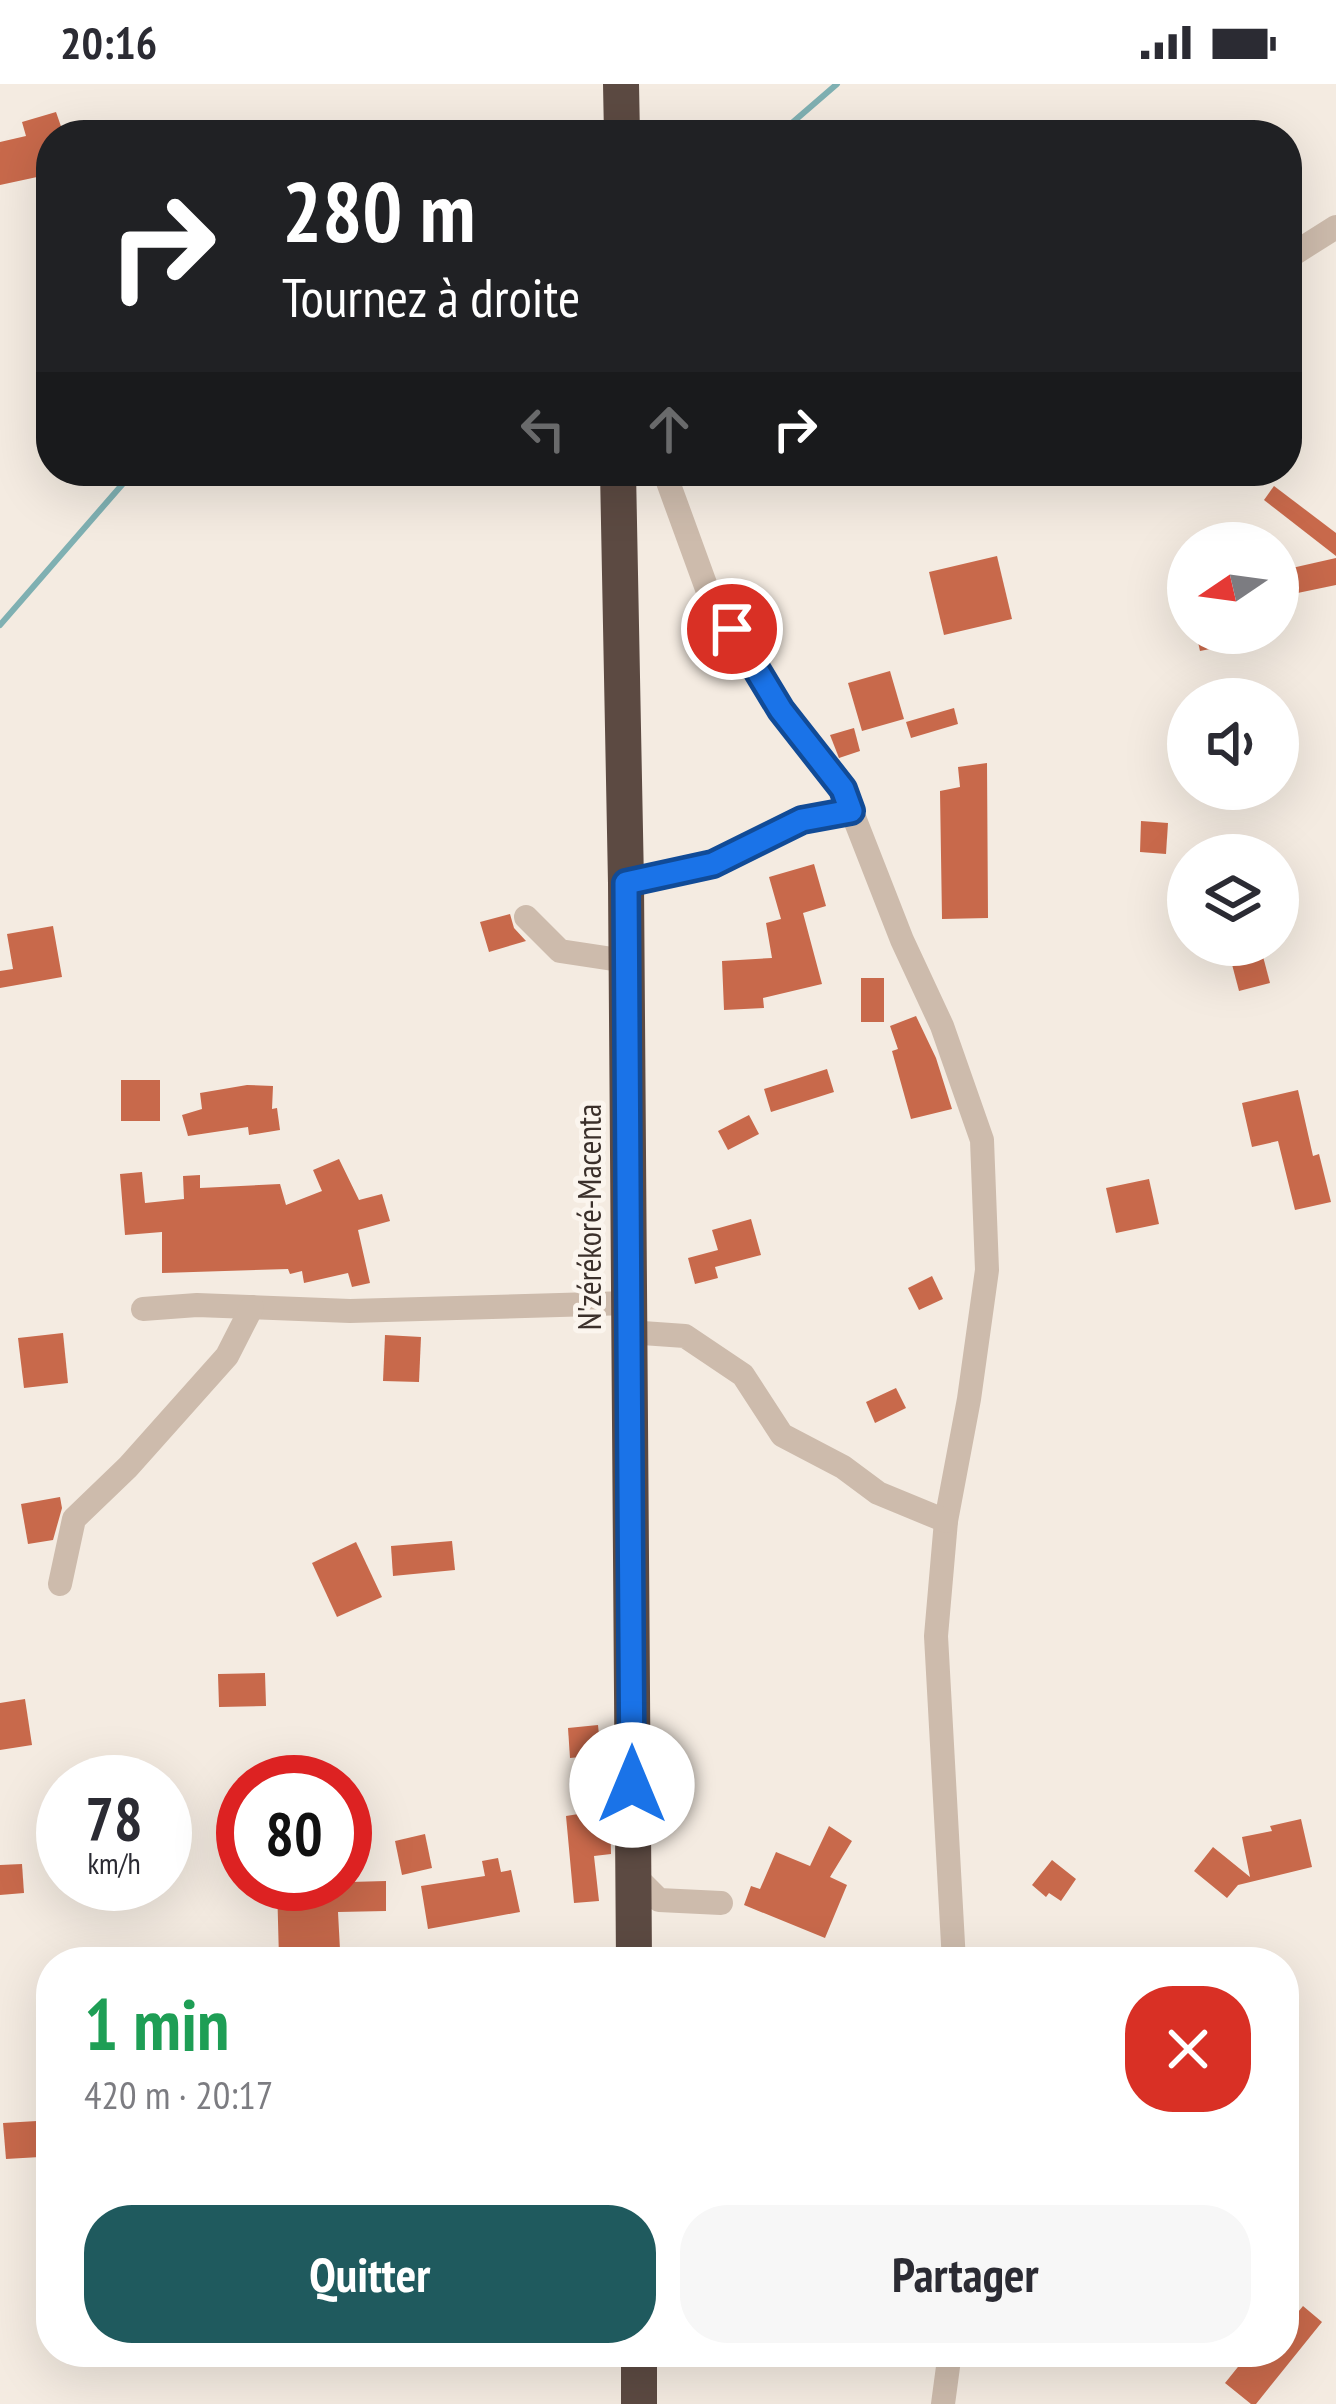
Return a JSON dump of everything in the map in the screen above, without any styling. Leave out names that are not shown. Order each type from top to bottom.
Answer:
[{"type":"highway","points":[[622,84],[622,120]]},
{"type":"highway","name":"N'zérékoré-Macenta","points":[[618,486],[634,1947]]},
{"type":"highway","points":[[639,2367],[639,2404]]},
{"type":"street","points":[[1302,249],[1336,227]]},
{"type":"street","points":[[669,486],[707,589],[781,710],[843,789],[902,940],[942,1026],[982,1140],[988,1270],[946,1521],[936,1636],[953,1947]]},
{"type":"street","points":[[626,883],[713,864],[802,820],[851,811]]},
{"type":"street","points":[[526,917],[560,951],[626,961]]},
{"type":"street","points":[[143,1309],[252,1307],[628,1317],[685,1336],[743,1375],[782,1435],[843,1467],[878,1493],[946,1521]]},
{"type":"street","points":[[60,1584],[74,1520],[227,1356],[252,1307]]},
{"type":"street","points":[[632,1873],[659,1900],[721,1903]]},
{"type":"street","points":[[943,2404],[948,2367]]},
{"type":"building","points":[[56,112],[59,120],[36,120],[36,177],[0,185],[0,142],[26,136],[22,122]]},
{"type":"building","points":[[1274,486],[1336,533],[1336,556],[1299,527],[1299,522],[1264,500]]},
{"type":"building","points":[[997,556],[1012,619],[944,635],[929,572]]},
{"type":"building","points":[[1336,558],[1336,585],[1299,593],[1299,566]]},
{"type":"building","points":[[890,671],[904,719],[862,731],[848,683]]},
{"type":"building","points":[[954,708],[958,724],[911,738],[906,722]]},
{"type":"building","points":[[854,728],[860,751],[839,758],[830,735]]},
{"type":"building","points":[[987,763],[988,918],[942,919],[940,791],[960,787],[958,767]]},
{"type":"building","points":[[1141,821],[1168,823],[1166,854],[1140,852]]},
{"type":"building","points":[[814,864],[826,906],[803,913],[822,984],[763,998],[764,1008],[724,1010],[722,961],[772,958],[766,923],[781,919],[769,877]]},
{"type":"building","points":[[510,914],[514,928],[526,941],[489,952],[480,922]]},
{"type":"building","points":[[53,926],[62,977],[0,988],[0,971],[13,969],[7,934]]},
{"type":"building","points":[[1232,966],[1266,966],[1270,983],[1239,991]]},
{"type":"building","points":[[861,978],[884,978],[884,1022],[861,1022]]},
{"type":"building","points":[[916,1016],[952,1109],[911,1119],[890,1026]]},
{"type":"building","points":[[827,1069],[834,1092],[771,1112],[764,1089]]},
{"type":"building","points":[[121,1080],[160,1080],[160,1121],[121,1121]]},
{"type":"building","points":[[273,1086],[272,1109],[277,1108],[280,1130],[249,1135],[248,1127],[188,1136],[182,1115],[202,1109],[200,1093]]},
{"type":"building","points":[[1298,1090],[1313,1156],[1319,1154],[1331,1202],[1295,1210],[1278,1141],[1252,1147],[1242,1103]]},
{"type":"building","points":[[749,1115],[759,1134],[728,1150],[718,1131]]},
{"type":"building","points":[[339,1159],[359,1200],[382,1194],[390,1221],[358,1230],[370,1283],[352,1287],[348,1273],[304,1283],[302,1271],[290,1274],[288,1269],[162,1273],[162,1232],[125,1235],[120,1174],[142,1172],[145,1203],[184,1199],[183,1176],[200,1175],[200,1188],[280,1184],[286,1205],[322,1191],[313,1170]]},
{"type":"building","points":[[1149,1179],[1159,1224],[1116,1233],[1106,1188]]},
{"type":"building","points":[[751,1219],[761,1255],[715,1267],[718,1278],[695,1284],[688,1258],[718,1250],[712,1230]]},
{"type":"building","points":[[932,1276],[943,1299],[919,1310],[908,1288]]},
{"type":"building","points":[[63,1333],[68,1383],[24,1388],[18,1338]]},
{"type":"building","points":[[385,1335],[421,1337],[419,1382],[383,1381]]},
{"type":"building","points":[[896,1388],[906,1408],[875,1423],[866,1402]]},
{"type":"building","points":[[60,1497],[62,1508],[53,1540],[28,1544],[21,1504]]},
{"type":"building","points":[[452,1541],[455,1570],[393,1576],[391,1546]]},
{"type":"building","points":[[356,1542],[382,1597],[337,1617],[312,1563]]},
{"type":"building","points":[[265,1673],[266,1706],[219,1707],[218,1674]]},
{"type":"building","points":[[25,1699],[32,1745],[0,1750],[0,1703]]},
{"type":"building","points":[[598,1725],[601,1755],[570,1758],[568,1728]]},
{"type":"building","points":[[610,1809],[611,1854],[594,1856],[599,1901],[574,1903],[566,1816]]},
{"type":"building","points":[[1301,1819],[1312,1867],[1238,1885],[1227,1898],[1194,1871],[1213,1847],[1250,1877],[1242,1837]]},
{"type":"building","points":[[829,1826],[852,1841],[830,1877],[847,1885],[825,1938],[744,1905],[751,1886],[760,1889],[776,1852],[810,1866]]},
{"type":"building","points":[[425,1834],[432,1868],[402,1875],[395,1841]]},
{"type":"building","points":[[498,1858],[501,1872],[511,1870],[520,1912],[428,1929],[421,1886],[485,1876],[482,1861]]},
{"type":"building","points":[[1052,1860],[1076,1879],[1061,1901],[1049,1893],[1046,1897],[1032,1885]]},
{"type":"building","points":[[22,1864],[24,1893],[0,1895],[0,1865]]},
{"type":"building","points":[[372,1881],[386,1881],[386,1911],[338,1912],[340,1947],[279,1947],[278,1911],[372,1911]]},
{"type":"building","points":[[36,2121],[36,2157],[6,2159],[3,2123]]},
{"type":"building","points":[[1303,2306],[1322,2322],[1299,2351]]},
{"type":"building","points":[[1238,2367],[1286,2367],[1256,2404],[1225,2383]]},
{"type":"waterway","points":[[795,120],[837,84]]},
{"type":"waterway","points":[[0,625],[121,486]]},
{"type":"route","points":[[632,1785],[626,883],[713,864],[802,820],[851,811],[843,789],[781,710],[732,629]]}]
